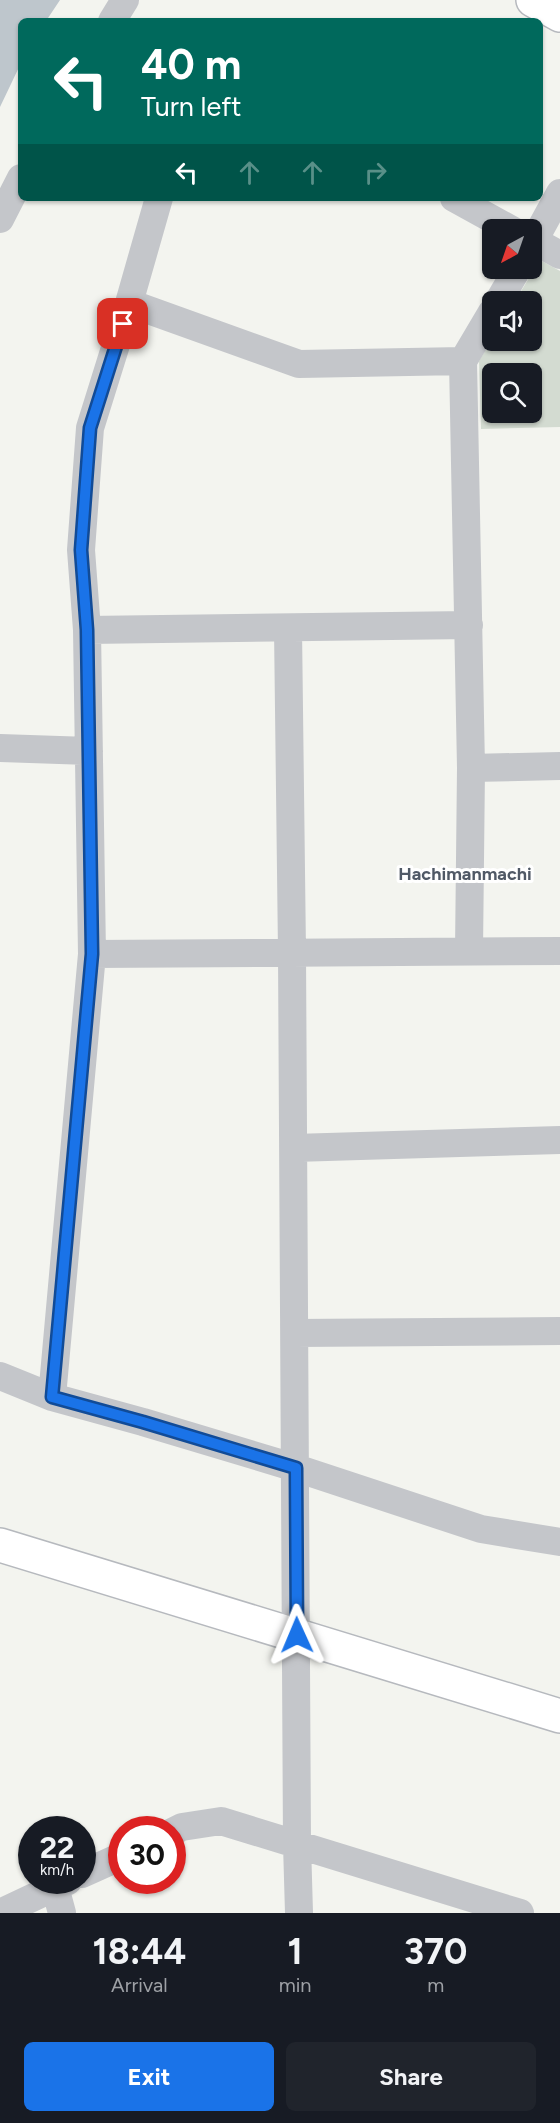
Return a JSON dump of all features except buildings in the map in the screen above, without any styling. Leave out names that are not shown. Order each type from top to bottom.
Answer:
[{"type":"street","points":[[114,18],[125,0]]},
{"type":"street","points":[[533,0],[560,15]]},
{"type":"street","points":[[0,219],[18,184]]},
{"type":"street","points":[[541,219],[560,193]]},
{"type":"street","points":[[52,1397],[92,954],[87,630],[81,550],[90,428],[158,201]]},
{"type":"street","points":[[459,201],[491,219]]},
{"type":"street","points":[[542,246],[560,255]]},
{"type":"street","points":[[129,303],[299,364],[463,362]]},
{"type":"street","points":[[469,951],[471,768],[463,362],[482,329]]},
{"type":"street","points":[[87,630],[469,625]]},
{"type":"street","points":[[288,628],[299,1913]]},
{"type":"street","points":[[0,748],[89,751]]},
{"type":"street","points":[[471,768],[560,766]]},
{"type":"street","points":[[92,954],[560,951]]},
{"type":"street","points":[[294,1148],[560,1140]]},
{"type":"street","points":[[295,1333],[560,1331]]},
{"type":"street","points":[[0,1376],[52,1397],[296,1468],[481,1529],[560,1542]]},
{"type":"street","points":[[0,1545],[560,1716]]},
{"type":"street","points":[[186,1826],[221,1821],[520,1913]]},
{"type":"street","points":[[0,1913],[62,1894]]},
{"type":"shaded area","points":[[0,0],[60,0],[48,18],[18,18],[18,69],[0,107]]},
{"type":"shaded area","points":[[542,261],[560,271],[560,427],[481,429],[479,361],[485,351],[542,351],[542,291],[521,291],[528,279],[542,279]]},
{"type":"district","name":"Hachimanmachi","points":[[465,874]]},
{"type":"route","points":[[123,324],[90,428],[81,550],[87,630],[92,954],[52,1397],[296,1468],[297,1635]]}]
